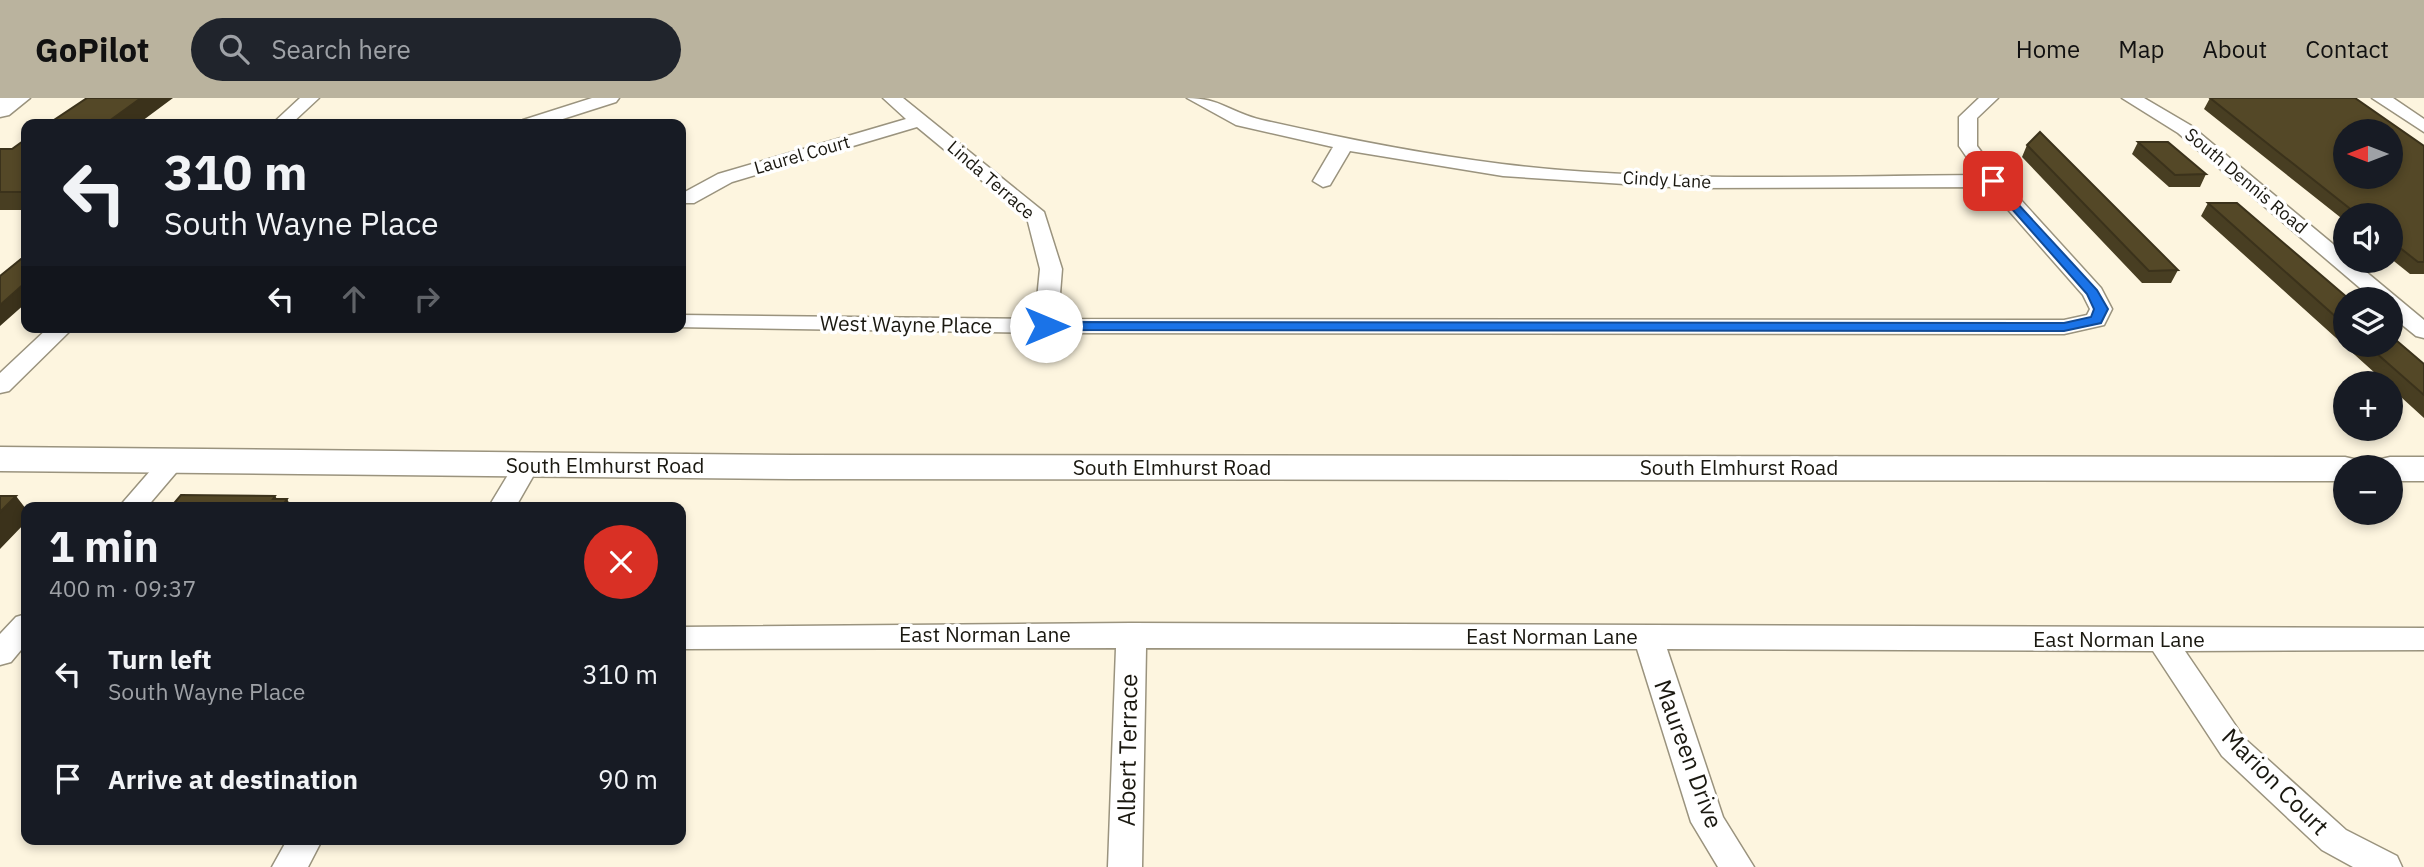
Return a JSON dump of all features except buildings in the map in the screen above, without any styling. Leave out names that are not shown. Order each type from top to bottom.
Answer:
[{"type":"main road","points":[[0,109],[17,98]]},
{"type":"main road","name":"South Elmhurst Road","points":[[0,459],[526,466],[2333,469]]},
{"type":"main road","points":[[2403,469],[2424,469]]},
{"type":"street","points":[[287,119],[310,98]]},
{"type":"street","points":[[545,119],[610,98]]},
{"type":"street","name":"Linda Terrace","points":[[892,98],[1037,216],[1051,269],[1046,326]]},
{"type":"street","name":"Cindy Lane","points":[[1196,98],[1242,121],[1344,144],[1503,170],[1686,182],[1993,181]]},
{"type":"street","points":[[1989,98],[1968,117],[1968,146],[1993,181]]},
{"type":"street","name":"South Dennis Road","points":[[2131,98],[2184,129],[2371,287]]},
{"type":"street","points":[[2381,98],[2424,127]]},
{"type":"street","name":"Laurel Court","points":[[687,199],[725,178],[921,120]]},
{"type":"street","points":[[1323,181],[1344,144]]},
{"type":"street","name":"West Wayne Place","points":[[686,322],[1046,326],[2064,327],[2096,320],[2101,309],[2092,293],[1993,181]]},
{"type":"street","name":"South Dennis Road","points":[[2403,314],[2424,331]]},
{"type":"street","points":[[0,386],[57,333]]},
{"type":"street","points":[[136,502],[173,461]]},
{"type":"street","points":[[505,502],[526,466]]},
{"type":"street","points":[[0,654],[21,631]]},
{"type":"street","name":"East Norman Lane","points":[[686,638],[1131,634],[2424,639]]},
{"type":"street","name":"Albert Terrace","points":[[1125,867],[1131,634]]},
{"type":"street","name":"Maureen Drive","points":[[1647,638],[1709,822],[1737,867]]},
{"type":"street","name":"Marion Court","points":[[2162,640],[2233,747],[2334,840],[2385,867]]},
{"type":"street","points":[[289,867],[302,845]]},
{"type":"route","points":[[1046,326],[2064,327],[2096,320],[2101,309],[2092,293],[1993,181]]}]
